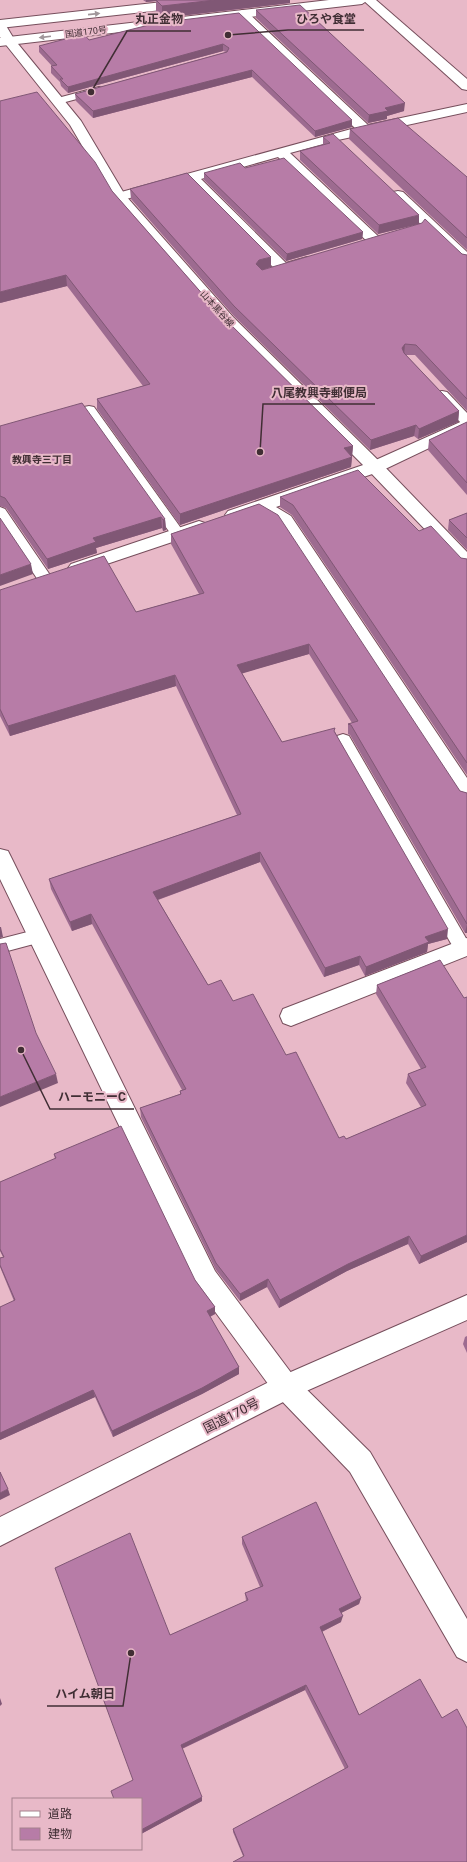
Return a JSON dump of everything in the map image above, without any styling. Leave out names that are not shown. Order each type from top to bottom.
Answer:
[{"type":"main road","name":"国道170号","points":[[0,26],[215,0]]},
{"type":"main road","name":"国道170号","points":[[5,41],[362,0]]},
{"type":"main road","points":[[369,0],[467,86]]},
{"type":"main road","points":[[242,14],[365,130]]},
{"type":"main road","name":"山本黒谷線","points":[[0,26],[5,41],[58,101],[76,124],[119,197],[227,320],[375,467],[467,563]]},
{"type":"main road","points":[[119,197],[336,136],[467,108]]},
{"type":"main road","points":[[336,136],[347,147]]},
{"type":"main road","points":[[281,152],[375,241]]},
{"type":"main road","points":[[191,177],[276,271],[318,258]]},
{"type":"main road","points":[[387,185],[467,260]]},
{"type":"main road","points":[[38,581],[375,467],[467,422]]},
{"type":"main road","points":[[261,506],[285,520],[467,794]]},
{"type":"main road","points":[[0,857],[206,1279],[286,1387],[360,1462],[467,1647]]},
{"type":"main road","points":[[291,1016],[465,948]]},
{"type":"main road","name":"国道170号","points":[[0,1532],[286,1387],[467,1308]]},
{"type":"lane","points":[[58,101],[110,87]]},
{"type":"lane","points":[[435,387],[467,422]]},
{"type":"lane","points":[[89,410],[178,534]]},
{"type":"lane","points":[[0,512],[38,581]]},
{"type":"lane","points":[[343,740],[465,948]]},
{"type":"lane","points":[[0,946],[39,936]]},
{"type":"building","points":[[156,0],[215,0],[162,6]]},
{"type":"building","points":[[300,5],[405,103],[385,108],[388,111],[369,115],[256,10]]},
{"type":"building","points":[[239,13],[352,120],[315,131],[252,70],[93,111],[75,94],[227,52],[229,48],[223,44],[68,87],[51,66],[57,65],[39,46],[84,34],[89,40],[157,23]]},
{"type":"building","points":[[37,92],[95,162],[112,191],[220,314],[353,446],[344,448],[352,457],[180,514],[97,399],[150,384],[66,275],[0,292],[0,101]]},
{"type":"building","points":[[398,118],[467,177],[467,238],[350,129]]},
{"type":"building","points":[[333,134],[419,215],[379,225],[300,151],[330,143],[323,137]]},
{"type":"building","points":[[284,158],[363,232],[287,254],[204,173],[240,163],[245,168]]},
{"type":"building","points":[[187,173],[271,257],[259,260],[256,264],[262,270],[422,223],[425,219],[462,254],[467,255],[467,399],[416,345],[405,344],[402,348],[404,353],[459,411],[419,429],[416,425],[371,440],[234,306],[130,189]]},
{"type":"building","points":[[82,403],[165,519],[163,520],[161,517],[93,538],[96,542],[47,559],[5,498],[0,496],[0,426]]},
{"type":"building","points":[[467,422],[467,483],[429,440]]},
{"type":"building","points":[[358,470],[419,531],[431,526],[461,558],[467,559],[467,763],[293,505],[280,497]]},
{"type":"building","points":[[259,504],[278,515],[460,791],[467,793],[467,924],[351,725],[348,724],[358,721],[309,644],[237,665],[282,742],[335,728],[334,731],[448,929],[425,937],[429,942],[366,967],[360,956],[325,968],[260,852],[153,892],[208,985],[221,980],[233,1001],[253,994],[286,1055],[296,1052],[339,1138],[344,1136],[346,1139],[426,1105],[408,1074],[426,1067],[377,985],[440,960],[464,998],[467,997],[467,1235],[421,1256],[409,1236],[348,1264],[280,1300],[268,1279],[240,1294],[216,1263],[140,1108],[181,1094],[180,1091],[186,1089],[91,914],[70,922],[49,879],[241,814],[175,675],[8,726],[0,709],[0,590],[104,556],[136,612],[204,593],[171,534]]},
{"type":"building","points":[[467,513],[467,538],[449,520]]},
{"type":"building","points":[[0,518],[31,564],[0,575]]},
{"type":"building","points":[[6,943],[36,1033],[56,1074],[0,1097],[0,944]]},
{"type":"building","points":[[121,1126],[195,1280],[215,1307],[207,1311],[239,1367],[202,1388],[112,1431],[93,1390],[0,1433],[0,1307],[15,1300],[0,1265],[0,1258],[4,1257],[0,1249],[0,1182],[56,1158],[54,1154]]},
{"type":"building","points":[[0,1472],[8,1489],[0,1493]]},
{"type":"building","points":[[316,1502],[361,1598],[339,1609],[343,1616],[320,1627],[359,1715],[420,1679],[442,1718],[457,1709],[467,1728],[467,1862],[233,1862],[244,1856],[233,1829],[348,1767],[306,1685],[181,1745],[202,1797],[142,1829],[142,1798],[114,1798],[111,1791],[133,1780],[55,1568],[130,1533],[170,1635],[248,1600],[245,1593],[263,1586],[242,1537]]},
{"type":"place","name":"ひろや食堂","points":[[228,35]]},
{"type":"place","name":"丸正金物","points":[[91,92]]},
{"type":"place","name":"八尾教興寺郵便局","points":[[260,452]]},
{"type":"place","name":"ハーモニーC","points":[[21,1050]]},
{"type":"place","name":"ハイム朝日","points":[[131,1653]]},
{"type":"district","name":"教興寺三丁目","points":[[42,459]]}]
